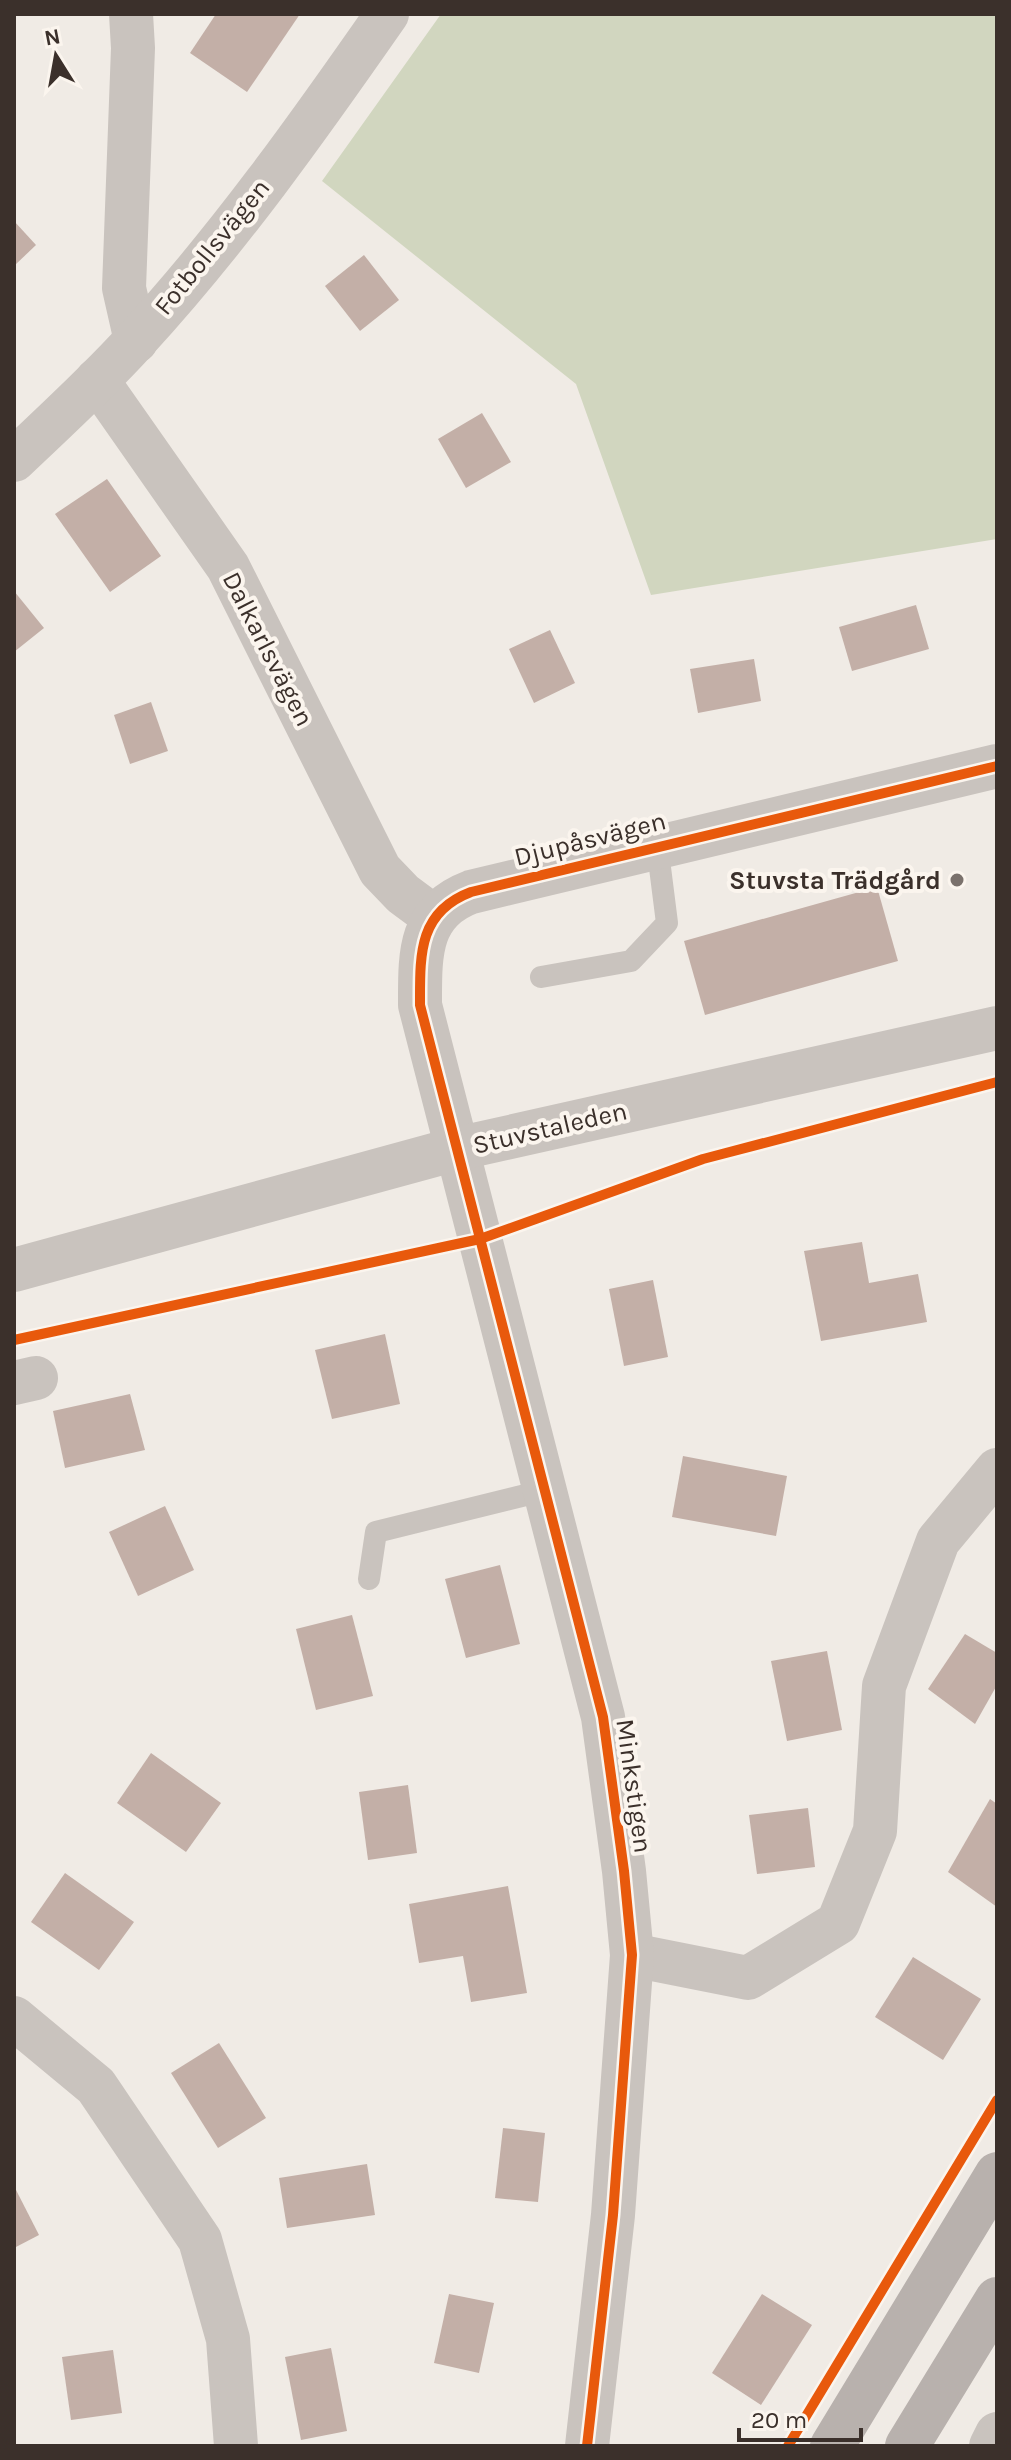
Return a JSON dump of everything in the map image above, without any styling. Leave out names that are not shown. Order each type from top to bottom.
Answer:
[{"type":"main road","points":[[832,2446],[997,2174]]},
{"type":"main road","points":[[907,2446],[997,2299]]},
{"type":"street","points":[[131,14],[133,48],[124,288],[136,341]]},
{"type":"street","name":"Fotbollsvägen","points":[[14,460],[136,341],[194,273],[316,116],[387,14]]},
{"type":"street","name":"Dalkarlsvägen","points":[[97,380],[228,567],[380,870],[403,894],[434,917]]},
{"type":"street","name":"Djupåsvägen","points":[[434,917],[449,900],[471,892],[657,844],[997,766]]},
{"type":"street","points":[[434,917],[425,937],[420,1005],[456,1149]]},
{"type":"street","name":"Stuvstaleden","points":[[14,1270],[456,1149],[997,1028]]},
{"type":"street","name":"Minkstigen","points":[[456,1149],[603,1717],[632,1955],[613,2215],[587,2446]]},
{"type":"street","points":[[632,1955],[748,1978],[838,1923],[875,1831],[884,1686],[938,1541],[997,1470]]},
{"type":"street","points":[[14,2018],[96,2086],[200,2240],[228,2339],[236,2446]]},
{"type":"street","points":[[991,2446],[997,2434]]},
{"type":"lane","points":[[541,977],[631,961],[667,923],[657,844]]},
{"type":"lane","points":[[369,1579],[376,1532],[546,1490]]},
{"type":"green space","points":[[441,14],[997,14],[997,539],[651,595],[576,384],[322,181]]},
{"type":"building","points":[[216,14],[300,14],[247,92],[190,53]]},
{"type":"building","points":[[14,221],[36,245],[14,266]]},
{"type":"building","points":[[364,255],[399,300],[360,331],[325,286]]},
{"type":"building","points":[[482,413],[511,462],[466,488],[438,439]]},
{"type":"building","points":[[107,479],[161,556],[110,592],[55,514]]},
{"type":"building","points":[[14,591],[44,628],[14,652]]},
{"type":"building","points":[[916,605],[929,649],[852,671],[839,627]]},
{"type":"building","points":[[550,630],[575,683],[534,703],[509,649]]},
{"type":"building","points":[[754,659],[761,701],[698,713],[690,669]]},
{"type":"building","points":[[151,702],[168,751],[130,764],[114,715]]},
{"type":"building","points":[[877,887],[898,961],[705,1015],[684,941]]},
{"type":"building","points":[[862,1242],[869,1283],[918,1274],[927,1322],[821,1341],[804,1251]]},
{"type":"building","points":[[653,1280],[668,1357],[624,1366],[609,1289]]},
{"type":"building","points":[[385,1334],[400,1404],[332,1419],[315,1350]]},
{"type":"building","points":[[130,1394],[145,1450],[65,1468],[53,1411]]},
{"type":"building","points":[[683,1456],[787,1476],[776,1536],[672,1517]]},
{"type":"building","points":[[165,1506],[194,1570],[138,1596],[109,1532]]},
{"type":"building","points":[[500,1565],[520,1644],[466,1658],[445,1579]]},
{"type":"building","points":[[352,1615],[373,1696],[316,1710],[296,1629]]},
{"type":"building","points":[[965,1634],[997,1653],[997,1685],[975,1724],[928,1689]]},
{"type":"building","points":[[827,1651],[842,1730],[787,1741],[771,1661]]},
{"type":"building","points":[[151,1753],[221,1803],[186,1852],[117,1803]]},
{"type":"building","points":[[408,1785],[417,1853],[368,1860],[359,1792]]},
{"type":"building","points":[[990,1799],[997,1804],[997,1907],[948,1872]]},
{"type":"building","points":[[808,1808],[815,1867],[757,1874],[749,1815]]},
{"type":"building","points":[[65,1873],[134,1922],[99,1970],[31,1922]]},
{"type":"building","points":[[508,1886],[527,1993],[471,2002],[463,1956],[419,1963],[409,1904]]},
{"type":"building","points":[[913,1957],[981,1999],[943,2060],[875,2017]]},
{"type":"building","points":[[219,2043],[266,2118],[218,2148],[171,2073]]},
{"type":"building","points":[[503,2128],[545,2133],[538,2202],[495,2198]]},
{"type":"building","points":[[367,2164],[375,2215],[287,2228],[279,2178]]},
{"type":"building","points":[[14,2186],[39,2235],[14,2248]]},
{"type":"building","points":[[449,2294],[494,2303],[479,2373],[434,2363]]},
{"type":"building","points":[[762,2294],[812,2325],[761,2405],[712,2373]]},
{"type":"building","points":[[331,2348],[347,2431],[301,2440],[285,2357]]},
{"type":"building","points":[[113,2350],[122,2413],[71,2420],[62,2357]]},
{"type":"cycle path","points":[[587,2446],[613,2215],[632,1955],[624,1871],[603,1717],[420,1005],[422,953],[432,923],[441,911],[471,892],[997,766]]},
{"type":"cycle path","points":[[14,1340],[480,1239],[703,1159],[997,1082]]},
{"type":"cycle path","points":[[788,2446],[997,2100]]},
{"type":"place","name":"Stuvsta Trädgård","points":[[957,880]]}]
